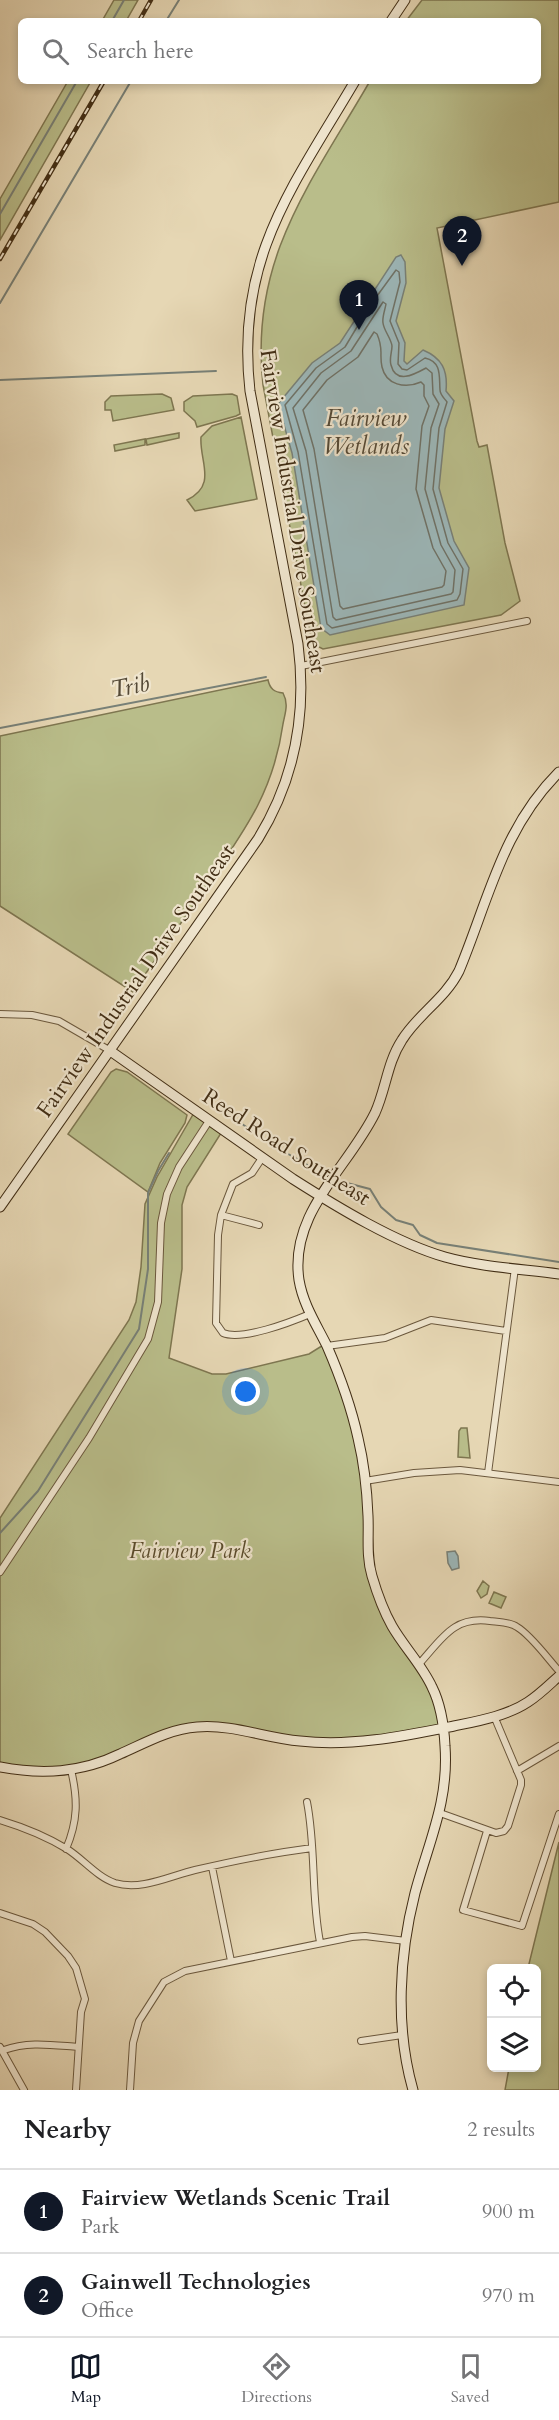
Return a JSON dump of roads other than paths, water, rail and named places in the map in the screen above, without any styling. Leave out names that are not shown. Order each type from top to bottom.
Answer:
[{"type":"street","points":[[393,18],[405,0]]},
{"type":"street","name":"Fairview Industrial Drive Southeast","points":[[0,1207],[243,861],[273,814],[288,776],[302,704],[301,666],[250,391],[247,358],[249,306],[262,252],[280,209],[353,84]]},
{"type":"street","points":[[301,666],[527,621]]},
{"type":"street","points":[[413,2090],[402,2035],[402,1987],[406,1941],[414,1895],[440,1812],[446,1772],[444,1728],[433,1688],[393,1628],[380,1600],[371,1572],[368,1555],[365,1481],[359,1441],[350,1408],[327,1346],[310,1314],[300,1286],[298,1255],[307,1221],[375,1113],[391,1060],[402,1040],[454,982],[511,837],[530,806],[559,772]]},
{"type":"street","points":[[0,1014],[32,1015],[59,1021],[109,1050]]},
{"type":"street","name":"Reed Road Southeast","points":[[109,1050],[321,1197],[428,1252],[455,1260],[559,1274]]},
{"type":"street","points":[[0,1572],[89,1438],[148,1339],[158,1302],[161,1223],[167,1194],[179,1167],[209,1121]]},
{"type":"street","points":[[262,1158],[252,1173],[233,1184],[221,1215],[218,1235],[218,1296],[215,1320],[220,1330],[228,1335],[265,1330],[310,1314]]},
{"type":"street","points":[[221,1215],[259,1225]]},
{"type":"street","points":[[488,1473],[515,1268]]},
{"type":"street","points":[[327,1346],[385,1338],[431,1320],[506,1331]]},
{"type":"street","points":[[365,1481],[414,1473],[460,1470],[559,1482]]},
{"type":"street","points":[[0,1767],[37,1772],[71,1770],[94,1765],[170,1732],[196,1727],[222,1727],[325,1743],[354,1743],[444,1728],[494,1716],[527,1703],[559,1673],[519,1628],[504,1623],[475,1619],[463,1622],[448,1632],[419,1664]]},
{"type":"street","points":[[440,1812],[496,1833],[504,1831],[508,1826],[522,1785],[494,1716]]},
{"type":"street","points":[[518,1772],[559,1746]]},
{"type":"street","points":[[66,1849],[76,1818],[76,1799],[71,1770]]},
{"type":"street","points":[[308,1802],[316,1918],[320,1942]]},
{"type":"street","points":[[487,1830],[463,1910],[522,1926],[559,1814]]},
{"type":"street","points":[[0,1820],[33,1831],[66,1849],[100,1875],[116,1883],[133,1885],[312,1848]]},
{"type":"street","points":[[212,1867],[231,1961]]},
{"type":"street","points":[[0,1913],[33,1924],[45,1932],[76,1968],[85,1999],[81,2012],[76,2090]]},
{"type":"street","points":[[130,2090],[135,2031],[144,2010],[164,1982],[185,1971],[320,1942],[365,1936],[406,1941]]},
{"type":"street","points":[[361,2041],[402,2035]]},
{"type":"street","points":[[24,2090],[2,2048],[33,2044],[78,2047]]},
{"type":"water","name":"Fairview Wetlands","points":[[401,255],[405,262],[406,283],[396,321],[405,343],[404,361],[407,364],[423,350],[435,357],[445,371],[446,391],[454,401],[445,429],[439,488],[454,541],[469,568],[464,605],[330,635],[321,628],[292,453],[278,404],[312,363],[340,343],[396,257]]},
{"type":"water","points":[[455,1551],[459,1568],[452,1570],[448,1563],[447,1552]]},
{"type":"waterway","points":[[114,18],[124,0]]},
{"type":"waterway","points":[[168,18],[179,0]]},
{"type":"waterway","points":[[0,214],[75,84]]},
{"type":"waterway","points":[[0,303],[129,84]]},
{"type":"waterway","name":"Trib","points":[[0,380],[216,371]]},
{"type":"waterway","name":"Trib","points":[[315,646],[317,642]]},
{"type":"waterway","name":"Trib","points":[[0,728],[266,677]]},
{"type":"waterway","points":[[229,1115],[274,1146],[313,1168]]},
{"type":"waterway","points":[[0,1533],[38,1491],[139,1329],[148,1269],[148,1193],[169,1153]]},
{"type":"waterway","points":[[347,1183],[370,1189],[381,1207],[396,1220],[413,1225],[420,1235],[437,1243],[559,1262]]},
{"type":"railway","points":[[141,18],[151,0]]},
{"type":"railway","points":[[0,259],[102,84]]},
{"type":"place","name":"Gainwell Technologies","points":[[462,266]]},
{"type":"place","name":"Fairview Wetlands Scenic Trail","points":[[359,330]]},
{"type":"park label","name":"Fairview Park","points":[[190,1550]]}]
